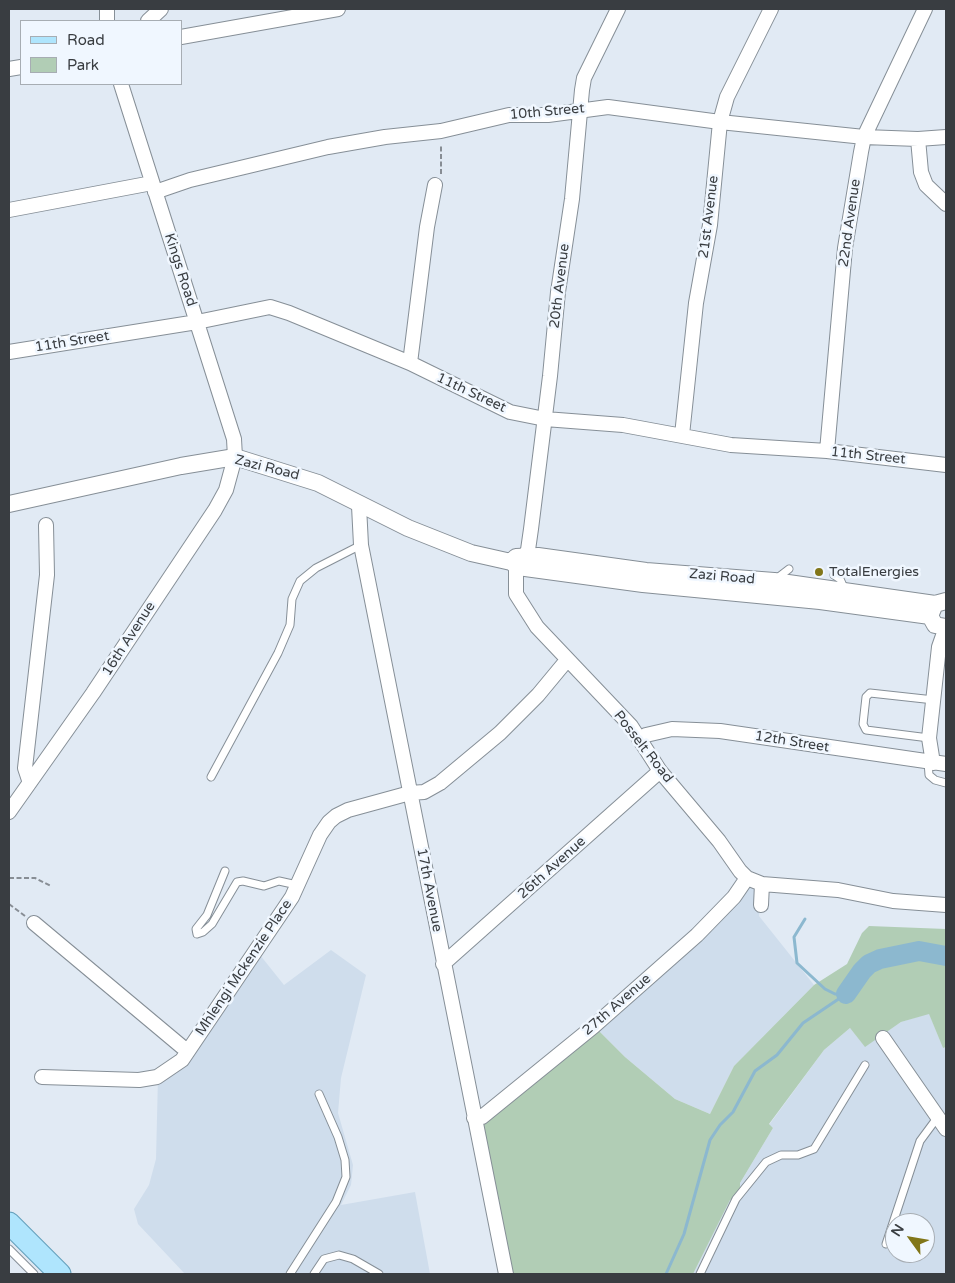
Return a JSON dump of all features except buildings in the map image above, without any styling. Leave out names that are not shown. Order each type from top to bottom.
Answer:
[{"type":"main road","points":[[9,1218],[50,1272]]},
{"type":"main road","points":[[9,1223],[50,1272]]},
{"type":"street","points":[[149,20],[160,9]]},
{"type":"street","points":[[182,37],[338,9]]},
{"type":"street","name":"20th Avenue","points":[[518,562],[528,550],[545,418],[558,292],[572,199],[579,110],[584,78],[618,9]]},
{"type":"street","name":"21st Avenue","points":[[682,435],[696,303],[710,225],[720,122],[727,96],[771,9]]},
{"type":"street","name":"22nd Avenue","points":[[827,451],[845,248],[864,137],[925,9]]},
{"type":"street","name":"Kings Road","points":[[121,85],[198,322],[206,356],[234,439],[235,458]]},
{"type":"street","name":"10th Street","points":[[9,210],[190,180],[328,147],[385,137],[441,131],[508,115],[548,115],[608,107],[720,122],[864,137],[918,139],[946,137]]},
{"type":"street","points":[[918,139],[921,172],[926,185],[946,204]]},
{"type":"street","points":[[410,363],[427,227],[435,185]]},
{"type":"street","name":"11th Street","points":[[9,352],[198,322],[270,307],[410,363],[510,412],[545,418],[623,425],[731,445],[827,451],[946,465]]},
{"type":"street","name":"Zazi Road","points":[[9,504],[191,464],[235,458],[318,482],[359,506],[454,547],[488,558],[643,584],[941,612]]},
{"type":"street","name":"16th Avenue","points":[[9,812],[29,780],[93,693],[215,510],[226,490],[235,458]]},
{"type":"street","name":"17th Avenue","points":[[359,506],[361,546],[506,1274]]},
{"type":"street","points":[[29,780],[26,768],[47,575],[46,525]]},
{"type":"street","name":"Zazi Road","points":[[518,562],[774,581],[845,591],[941,612]]},
{"type":"street","name":"Posselt Road","points":[[518,562],[514,586],[520,603],[537,626],[567,660],[631,726],[660,771],[747,878]]},
{"type":"street","points":[[936,763],[929,738],[941,612]]},
{"type":"street","name":"Mhlengi Mckenzie Place","points":[[42,1077],[139,1080],[157,1077],[182,1060],[298,886],[320,835],[336,816],[410,793],[424,792],[440,783],[492,739],[538,695],[567,660]]},
{"type":"street","name":"12th Street","points":[[639,739],[646,735],[672,729],[720,731],[936,763]]},
{"type":"street","name":"26th Avenue","points":[[444,964],[660,771]]},
{"type":"street","points":[[747,878],[762,884],[838,890],[893,901],[946,905]]},
{"type":"street","name":"27th Avenue","points":[[474,1118],[482,1117],[586,1032],[697,936],[734,897],[747,878]]},
{"type":"street","points":[[761,905],[762,884]]},
{"type":"street","points":[[34,923],[187,1051]]},
{"type":"street","points":[[883,1038],[942,1124]]},
{"type":"lane","points":[[211,777],[278,653],[290,625],[292,599],[300,581],[316,568],[361,546]]},
{"type":"lane","points":[[774,581],[789,569]]},
{"type":"lane","points":[[834,575],[840,579],[845,591]]},
{"type":"lane","points":[[929,738],[866,730],[862,724],[866,697],[870,693],[934,700]]},
{"type":"lane","points":[[936,763],[929,775],[935,780],[946,783]]},
{"type":"lane","points":[[225,871],[207,915],[196,929],[197,934],[203,932],[212,924],[237,882],[243,881],[264,886],[279,881],[298,886]]},
{"type":"lane","points":[[700,1274],[736,1199],[766,1162],[781,1155],[798,1155],[814,1150],[865,1065]]},
{"type":"lane","points":[[290,1274],[336,1202],[346,1178],[345,1160],[338,1138],[319,1094]]},
{"type":"lane","points":[[896,1213],[920,1140],[942,1124]]},
{"type":"lane","points":[[9,1249],[50,1272]]},
{"type":"lane","points":[[314,1274],[324,1259],[330,1255],[339,1255],[353,1259],[379,1274]]},
{"type":"path","points":[[435,185],[441,177],[441,131]]},
{"type":"path","points":[[9,878],[35,878],[51,886]]},
{"type":"path","points":[[9,904],[34,923]]},
{"type":"shaded area","points":[[747,878],[762,884],[759,916],[814,985],[734,1066],[710,1114],[675,1099],[625,1057],[595,1027]]},
{"type":"shaded area","points":[[256,950],[284,985],[331,950],[366,975],[341,1078],[338,1113],[353,1165],[351,1185],[341,1205],[415,1192],[430,1274],[185,1274],[138,1224],[134,1209],[149,1185],[156,1159],[158,1077],[174,1067]]},
{"type":"shaded area","points":[[929,1013],[943,1048],[946,1047],[946,1274],[693,1274],[730,1200],[735,1198],[740,1191],[740,1183],[773,1128],[769,1125],[824,1050],[850,1028],[865,1046],[901,1022]]},
{"type":"green space","points":[[869,926],[946,929],[946,1047],[943,1048],[929,1014],[901,1022],[865,1047],[850,1028],[824,1050],[769,1124],[773,1128],[740,1183],[740,1191],[735,1198],[730,1200],[693,1274],[507,1274],[475,1119],[595,1027],[625,1057],[675,1099],[710,1114],[734,1066],[814,985],[847,964],[862,933]]},
{"type":"waterway","points":[[805,919],[794,937],[797,963],[825,989],[835,994],[846,994]]},
{"type":"waterway","points":[[846,994],[862,971],[869,964],[880,959],[919,951],[946,956]]},
{"type":"waterway","points":[[666,1274],[684,1234],[710,1140],[720,1125],[733,1112],[755,1071],[777,1055],[803,1023],[846,994]]},
{"type":"place","name":"TotalEnergies","points":[[819,572]]}]
